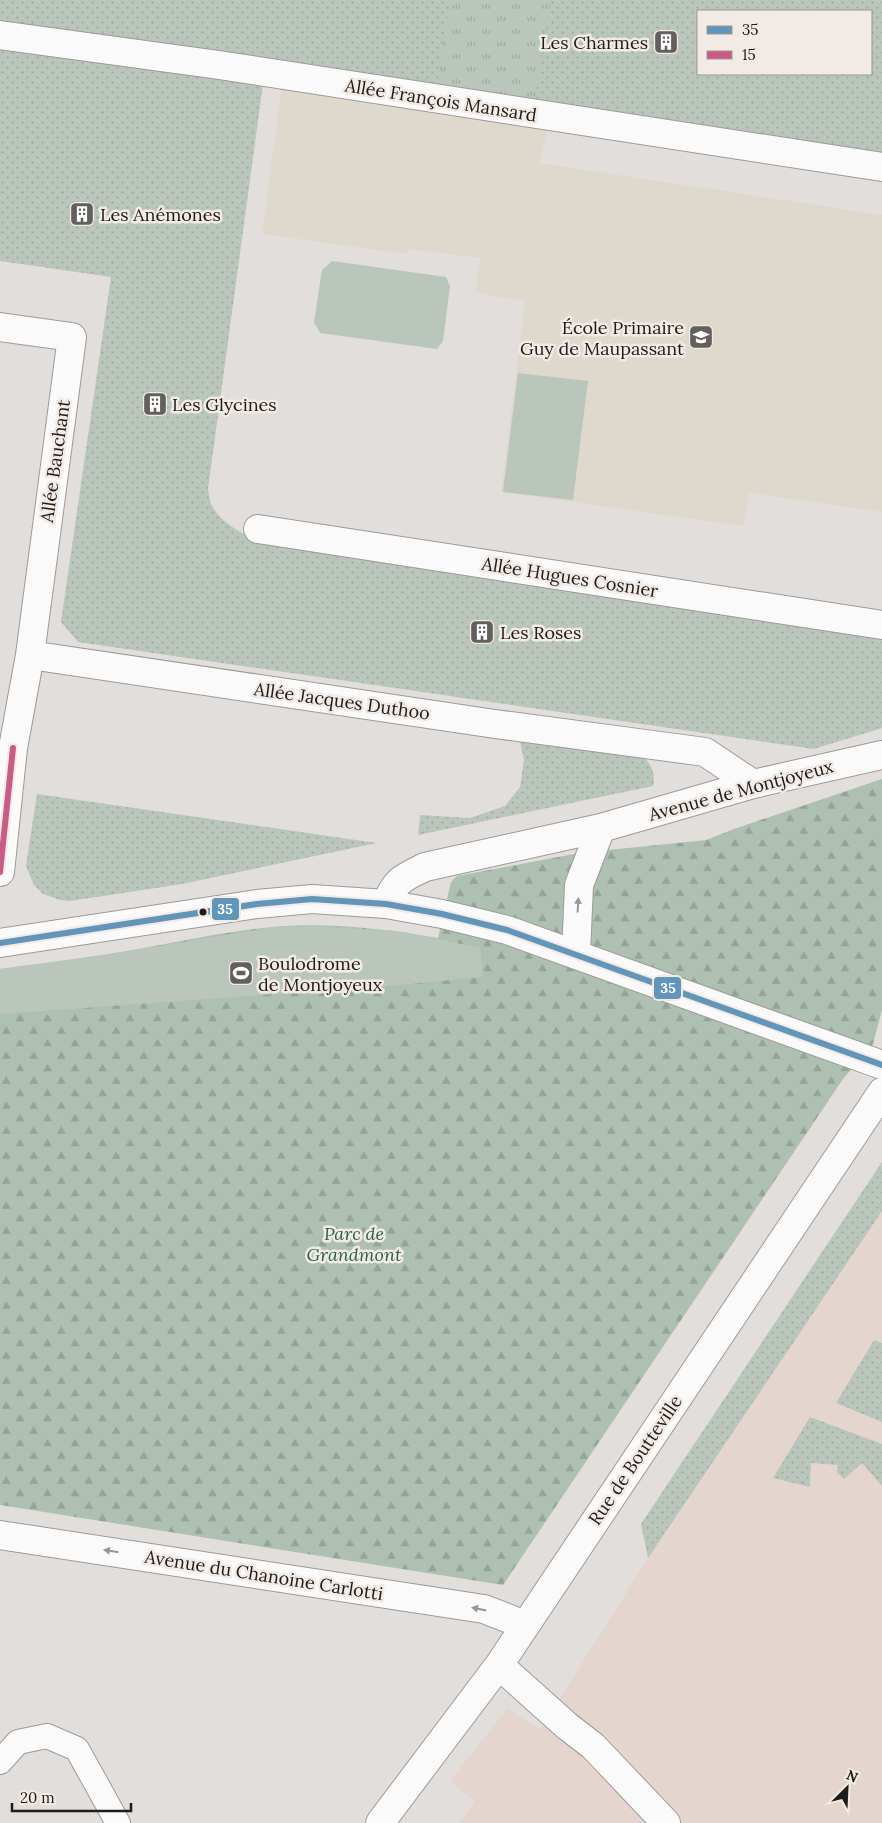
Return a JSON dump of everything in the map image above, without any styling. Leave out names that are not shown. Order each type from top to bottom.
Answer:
[{"type":"street","name":"Allée François Mansard","points":[[0,35],[219,65],[882,167]]},
{"type":"street","name":"Allée Bauchant","points":[[0,327],[72,337],[30,655]]},
{"type":"street","name":"Allée Hugues Cosnier","points":[[258,528],[882,625]]},
{"type":"street","points":[[0,872],[7,748],[30,655]]},
{"type":"street","name":"Allée Jacques Duthoo","points":[[30,655],[485,722],[705,752],[753,784]]},
{"type":"street","name":"Avenue de Montjoyeux","points":[[386,904],[392,887],[404,877],[425,866],[601,828],[753,784],[882,755]]},
{"type":"street","points":[[576,954],[579,885],[601,828]]},
{"type":"street","points":[[0,943],[258,904],[312,899],[386,904],[442,914],[506,930],[882,1064]]},
{"type":"street","name":"Rue de Boutteville","points":[[380,1823],[499,1665],[882,1092]]},
{"type":"street","name":"Avenue du Chanoine Carlotti","points":[[0,1534],[484,1609],[525,1624]]},
{"type":"street","points":[[499,1665],[567,1726],[594,1746],[666,1823]]},
{"type":"lane","points":[[0,1762],[18,1742],[47,1736],[77,1750],[118,1823]]},
{"type":"shaded area","name":"École Primaire Guy de Maupassant","points":[[282,85],[548,129],[539,163],[882,215],[882,512],[750,493],[743,526],[501,492],[525,301],[476,293],[480,258],[410,249],[407,254],[262,234]]},
{"type":"shaded area","points":[[882,1162],[882,1823],[459,1823],[475,1802],[450,1781],[508,1708],[540,1730],[648,1558],[641,1524]]},
{"type":"green space","points":[[0,0],[882,0],[882,154],[0,21]]},
{"type":"green space","points":[[450,0],[551,0],[535,103],[437,88]]},
{"type":"green space","points":[[0,46],[263,84],[208,489],[213,508],[230,526],[259,542],[882,635],[882,728],[814,749],[78,642],[61,622],[111,277],[0,261]]},
{"type":"green space","points":[[332,261],[446,277],[450,286],[443,341],[437,349],[320,333],[314,322],[322,270]]},
{"type":"green space","points":[[518,373],[588,381],[573,500],[503,492]]},
{"type":"green space","points":[[519,737],[642,755],[652,769],[654,777],[653,786],[418,835],[420,815],[470,818],[505,806],[520,787],[524,760]]},
{"type":"green space","name":"Parc de Grandmont","points":[[882,779],[882,1010],[873,1044],[843,1079],[503,1585],[0,1505],[0,969],[104,955],[273,927],[315,925],[356,927],[438,938],[451,882],[457,876],[579,853],[706,840]]},
{"type":"green space","points":[[37,794],[377,843],[182,884],[70,901],[60,900],[43,894],[34,885],[26,866]]},
{"type":"green space","name":"Boulodrome de Montjoyeux","points":[[316,926],[404,932],[480,948],[483,977],[399,985],[0,1014],[0,969],[105,955],[274,927]]},
{"type":"green space","points":[[882,1162],[882,1211],[648,1558],[641,1524]]},
{"type":"green space","points":[[874,1340],[882,1343],[882,1422],[836,1403]]},
{"type":"green space","points":[[810,1417],[882,1444],[882,1486],[862,1463],[844,1479],[837,1472],[838,1465],[811,1463],[810,1487],[773,1478]]},
{"type":"transit line","name":"15","points":[[0,872],[13,748]]},
{"type":"transit line","name":"35","points":[[0,943],[257,904],[312,899],[386,904],[442,914],[507,930],[882,1065]]},
{"type":"place","name":"Les Charmes","points":[[666,42]]},
{"type":"place","name":"Les Anémones","points":[[82,214]]},
{"type":"place","name":"École Primaire Guy de Maupassant","points":[[701,337]]},
{"type":"place","name":"Les Glycines","points":[[155,404]]},
{"type":"place","name":"Les Roses","points":[[482,632]]},
{"type":"place","name":"Boulodrome de Montjoyeux","points":[[241,973]]}]
